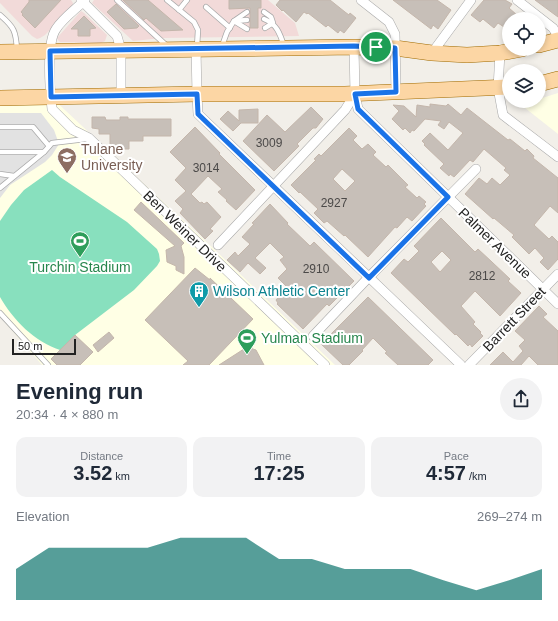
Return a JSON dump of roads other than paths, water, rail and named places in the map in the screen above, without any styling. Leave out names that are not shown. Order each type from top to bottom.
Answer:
[{"type":"main road","points":[[546,43],[558,40]]},
{"type":"main road","points":[[0,52],[354,46],[395,48],[432,53],[466,55],[500,53]]},
{"type":"main road","points":[[546,82],[558,79]]},
{"type":"main road","points":[[0,98],[197,94],[355,94],[502,88]]},
{"type":"street","points":[[361,0],[389,22],[395,34],[396,92]]},
{"type":"street","points":[[432,53],[471,0]]},
{"type":"street","points":[[517,0],[553,28],[558,36]]},
{"type":"street","points":[[83,1],[117,36],[120,50],[121,96]]},
{"type":"street","name":"Ben Weiner Drive","points":[[83,1],[55,30],[52,39],[50,51],[52,109],[73,130],[89,138],[325,365]]},
{"type":"street","name":"Palmer Avenue","points":[[354,46],[355,94],[358,109],[558,304]]},
{"type":"street","points":[[196,48],[198,114],[461,365]]},
{"type":"street","points":[[500,53],[502,70]]},
{"type":"street","points":[[218,245],[345,110],[355,94]]},
{"type":"street","points":[[503,108],[503,115],[558,157]]},
{"type":"street","points":[[314,336],[476,169]]},
{"type":"street","name":"Barrett Street","points":[[469,365],[558,274]]},
{"type":"lane","points":[[117,0],[169,49]]},
{"type":"lane","points":[[167,0],[194,22],[198,30],[196,48]]},
{"type":"lane","points":[[179,10],[188,0]]},
{"type":"lane","points":[[206,7],[230,28]]},
{"type":"lane","points":[[221,48],[234,21],[247,12]]},
{"type":"lane","points":[[264,12],[271,17],[273,23],[278,29],[285,47]]},
{"type":"lane","points":[[0,15],[12,25],[16,35],[18,51]]},
{"type":"lane","points":[[264,19],[273,23]]},
{"type":"lane","points":[[234,21],[247,20]]},
{"type":"lane","points":[[234,21],[247,29]]},
{"type":"lane","points":[[265,28],[273,23]]},
{"type":"lane","points":[[0,126],[33,127],[49,146]]},
{"type":"lane","points":[[0,188],[44,152],[52,143],[89,138]]},
{"type":"lane","points":[[0,152],[44,152]]},
{"type":"lane","points":[[0,174],[14,176]]},
{"type":"lane","points":[[0,313],[48,365]]},
{"type":"place","name":"Tulane University","points":[[67,174]]},
{"type":"place","name":"Turchin Stadium","points":[[80,258]]},
{"type":"place","name":"Wilson Athletic Center","points":[[199,308]]},
{"type":"place","name":"Yulman Stadium","points":[[247,355]]}]
